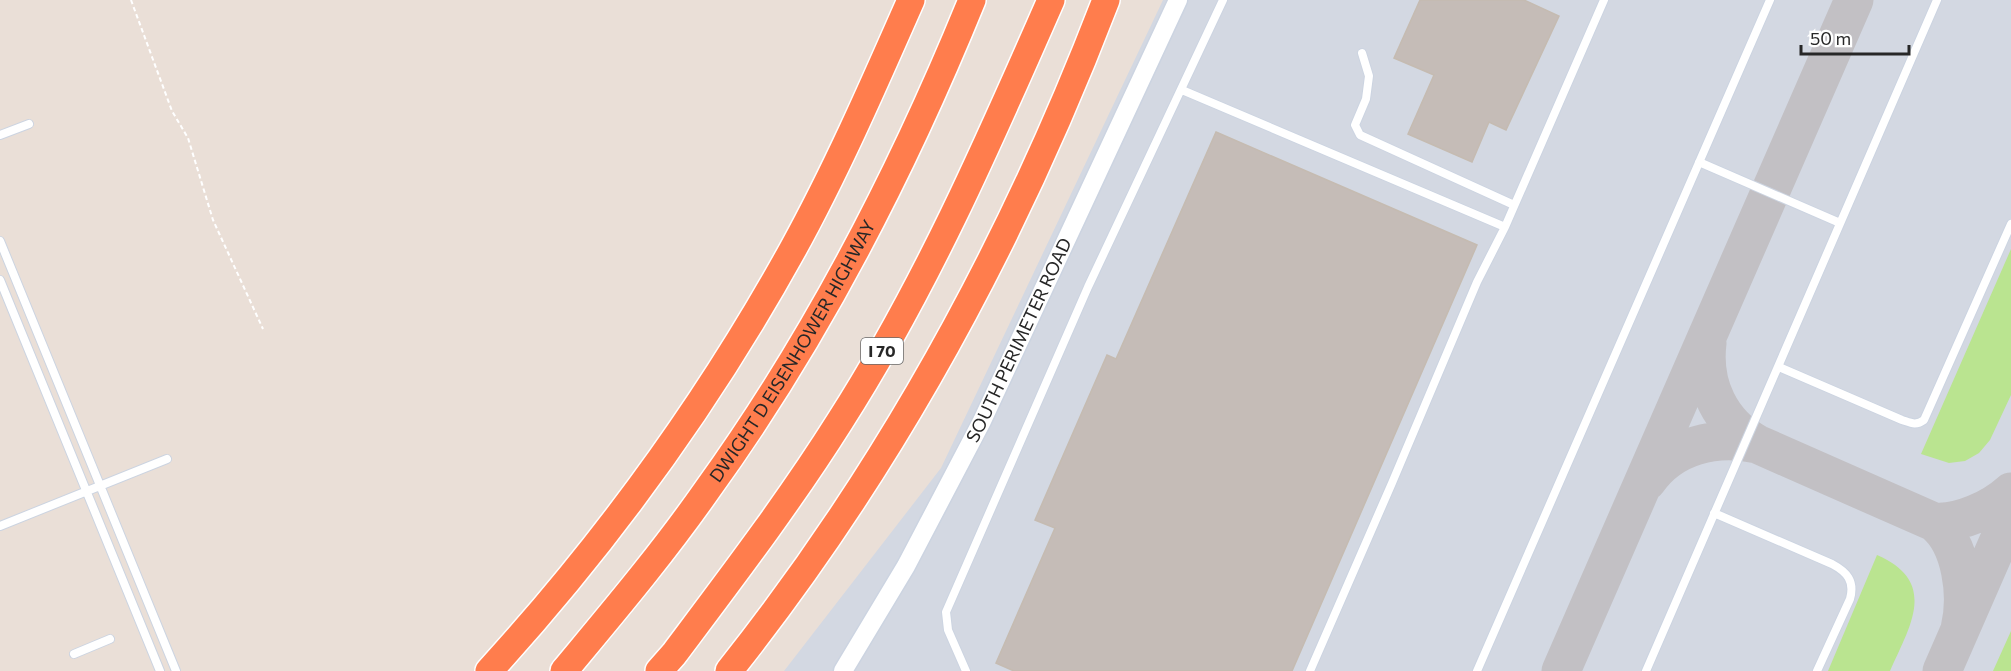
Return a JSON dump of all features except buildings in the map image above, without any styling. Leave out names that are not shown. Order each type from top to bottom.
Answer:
[{"type":"highway","points":[[489,671],[584,562],[686,422],[750,322],[797,241],[847,143],[911,0]]},
{"type":"highway","name":"DWIGHT D EISENHOWER HIGHWAY","points":[[564,671],[683,524],[740,443],[796,354],[886,190],[972,0]]},
{"type":"highway","name":"I 70","points":[[659,671],[779,513],[841,420],[875,363],[963,200],[1051,0]]},
{"type":"highway","points":[[729,671],[776,609],[835,524],[884,451],[919,393],[1003,235],[1072,84],[1106,0]]},
{"type":"street","name":"SOUTH PERIMETER ROAD","points":[[843,671],[906,566],[982,421],[1179,0]]},
{"type":"lane","points":[[966,671],[948,630],[946,612],[1088,287],[1223,0]]},
{"type":"lane","points":[[1310,671],[1447,362],[1477,282],[1505,227],[1604,0]]},
{"type":"lane","points":[[1477,671],[1770,0]]},
{"type":"lane","points":[[1646,671],[1937,0]]},
{"type":"lane","points":[[1362,53],[1369,76],[1366,99],[1355,125],[1360,135],[1514,205]]},
{"type":"lane","points":[[1182,90],[1505,227]]},
{"type":"lane","points":[[0,135],[28,124]]},
{"type":"lane","points":[[1699,162],[1840,223]]},
{"type":"lane","points":[[1779,367],[1916,424],[1924,420],[2011,224]]},
{"type":"lane","points":[[0,241],[176,671]]},
{"type":"lane","points":[[0,280],[160,671]]},
{"type":"lane","points":[[0,526],[166,459]]},
{"type":"lane","points":[[1714,513],[1845,572],[1851,581],[1852,593],[1817,671]]},
{"type":"lane","points":[[74,654],[110,639]]},
{"type":"path","points":[[131,0],[172,111],[188,138],[213,220],[263,329]]},
{"type":"shaded area","points":[[1163,0],[2011,0],[2011,671],[784,671],[941,468]]},
{"type":"green space","points":[[2011,249],[2011,395],[1990,440],[1979,453],[1965,461],[1949,463],[1921,454]]},
{"type":"green space","points":[[1877,555],[1896,566],[1908,578],[1914,592],[1911,622],[1905,638],[1890,671],[1828,671]]},
{"type":"green space","points":[[2011,631],[2011,671],[1993,671]]},
{"type":"taxiway","points":[[1561,671],[1854,0]]},
{"type":"taxiway","points":[[1707,343],[1708,374],[1716,401],[1733,425],[1744,435],[1757,444],[1934,522],[1943,532],[1957,557],[1963,586],[1960,629]]},
{"type":"taxiway","points":[[1647,481],[1669,459],[1696,446],[1726,441],[1757,444]]},
{"type":"taxiway","points":[[1934,522],[1965,518],[1995,504],[2011,492]]},
{"type":"taxiway","points":[[1942,671],[2011,513]]}]
